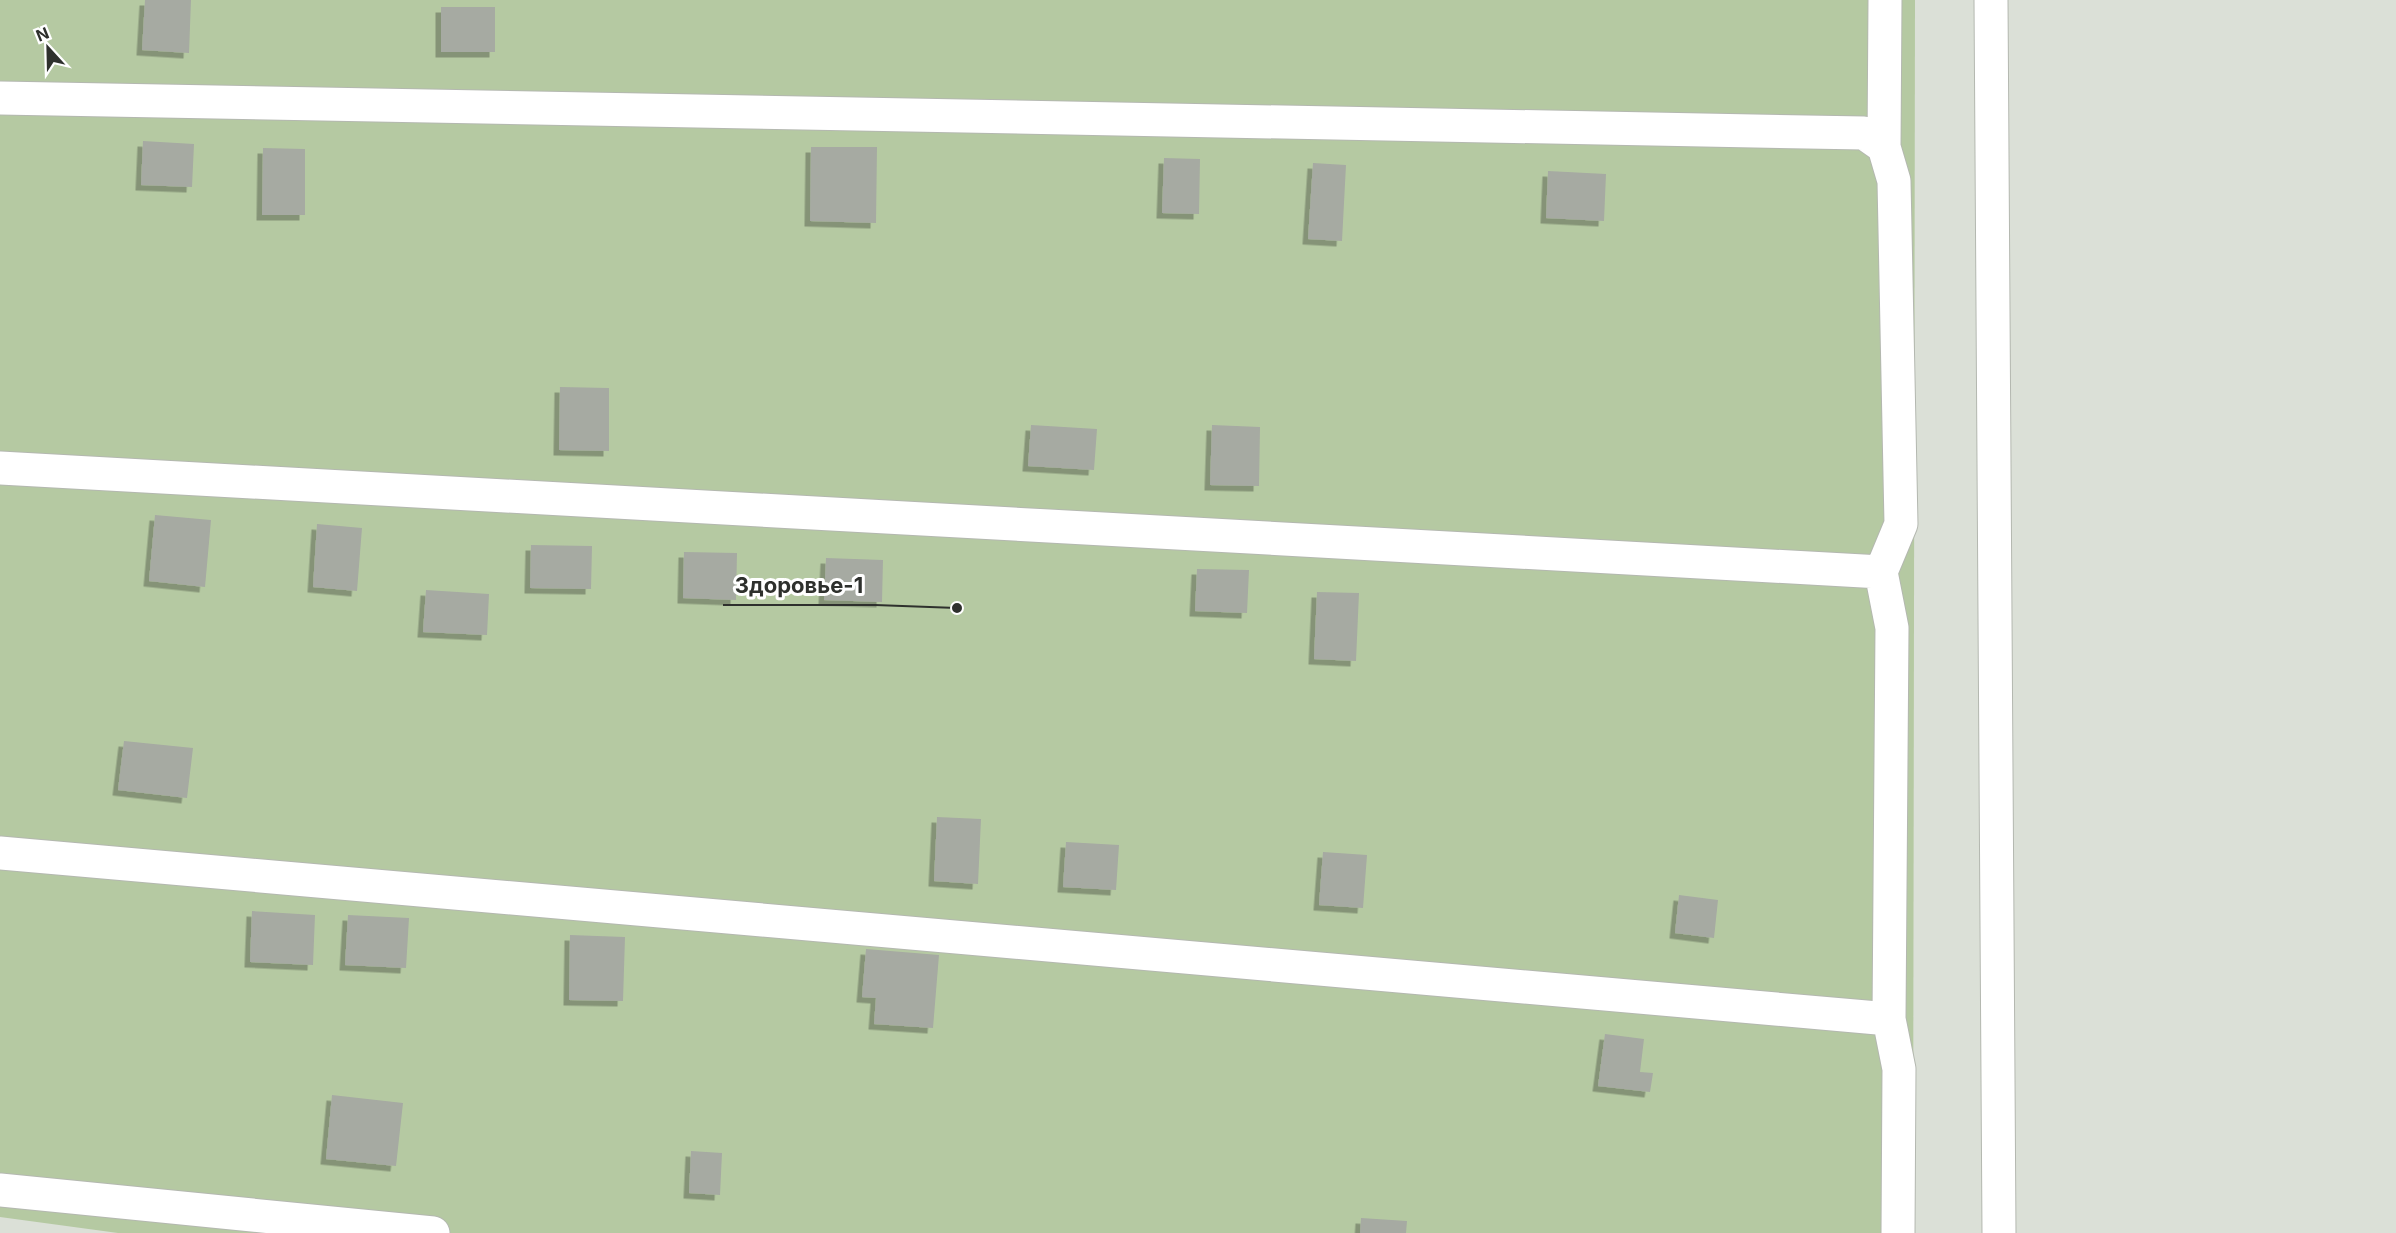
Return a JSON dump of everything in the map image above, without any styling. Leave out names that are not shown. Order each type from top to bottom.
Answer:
[{"type":"main road","points":[[1884,0],[1884,147],[1894,181],[1901,524],[1881,572],[1892,628],[1889,1019],[1899,1069],[1898,1233]]},
{"type":"main road","points":[[1991,0],[1999,1233]]},
{"type":"main road","points":[[0,98],[1864,133],[1884,147]]},
{"type":"main road","points":[[0,468],[1881,572]]},
{"type":"main road","points":[[0,853],[1889,1019]]},
{"type":"main road","points":[[0,1190],[433,1233]]},
{"type":"green space","points":[[0,0],[1915,0],[1913,1233],[118,1233],[0,1217]]},
{"type":"building","points":[[145,0],[191,0],[189,53],[142,50]]},
{"type":"building","points":[[441,7],[495,7],[495,52],[441,52]]},
{"type":"building","points":[[143,141],[194,144],[192,187],[141,185]]},
{"type":"building","points":[[811,147],[877,147],[876,223],[810,221]]},
{"type":"building","points":[[263,148],[305,149],[305,215],[262,215]]},
{"type":"building","points":[[1164,158],[1200,159],[1199,214],[1162,213]]},
{"type":"building","points":[[1313,163],[1346,165],[1342,241],[1308,239]]},
{"type":"building","points":[[1548,171],[1606,174],[1604,221],[1546,218]]},
{"type":"building","points":[[560,387],[609,388],[609,451],[559,450]]},
{"type":"building","points":[[1031,425],[1097,429],[1094,470],[1028,466]]},
{"type":"building","points":[[1212,425],[1260,427],[1259,486],[1210,485]]},
{"type":"building","points":[[155,515],[211,520],[205,587],[149,581]]},
{"type":"building","points":[[317,524],[362,528],[357,591],[313,587]]},
{"type":"building","points":[[531,545],[592,546],[591,589],[530,588]]},
{"type":"building","points":[[684,552],[737,553],[736,600],[683,598]]},
{"type":"building","points":[[826,558],[883,560],[882,602],[824,600]]},
{"type":"building","points":[[1197,569],[1249,570],[1247,613],[1195,611]]},
{"type":"building","points":[[426,590],[489,594],[487,635],[423,632]]},
{"type":"building","points":[[1317,592],[1359,593],[1356,661],[1314,659]]},
{"type":"building","points":[[124,741],[193,748],[187,798],[118,790]]},
{"type":"building","points":[[937,817],[981,819],[978,884],[934,881]]},
{"type":"building","points":[[1066,842],[1119,845],[1116,890],[1063,887]]},
{"type":"building","points":[[1323,852],[1367,855],[1363,908],[1319,905]]},
{"type":"building","points":[[1679,895],[1718,900],[1714,938],[1675,933]]},
{"type":"building","points":[[252,911],[315,915],[313,965],[250,962]]},
{"type":"building","points":[[348,915],[409,918],[406,968],[345,965]]},
{"type":"building","points":[[570,935],[625,937],[623,1001],[569,1000]]},
{"type":"building","points":[[866,949],[939,955],[933,1028],[874,1024],[876,998],[862,997]]},
{"type":"building","points":[[1605,1034],[1644,1039],[1640,1072],[1653,1073],[1650,1092],[1598,1086]]},
{"type":"building","points":[[332,1095],[403,1103],[396,1166],[326,1159]]},
{"type":"building","points":[[691,1151],[722,1153],[720,1195],[689,1193]]},
{"type":"building","points":[[1361,1218],[1407,1221],[1406,1233],[1360,1233]]},
{"type":"place","name":"Здоровье-1","points":[[957,608]]}]
